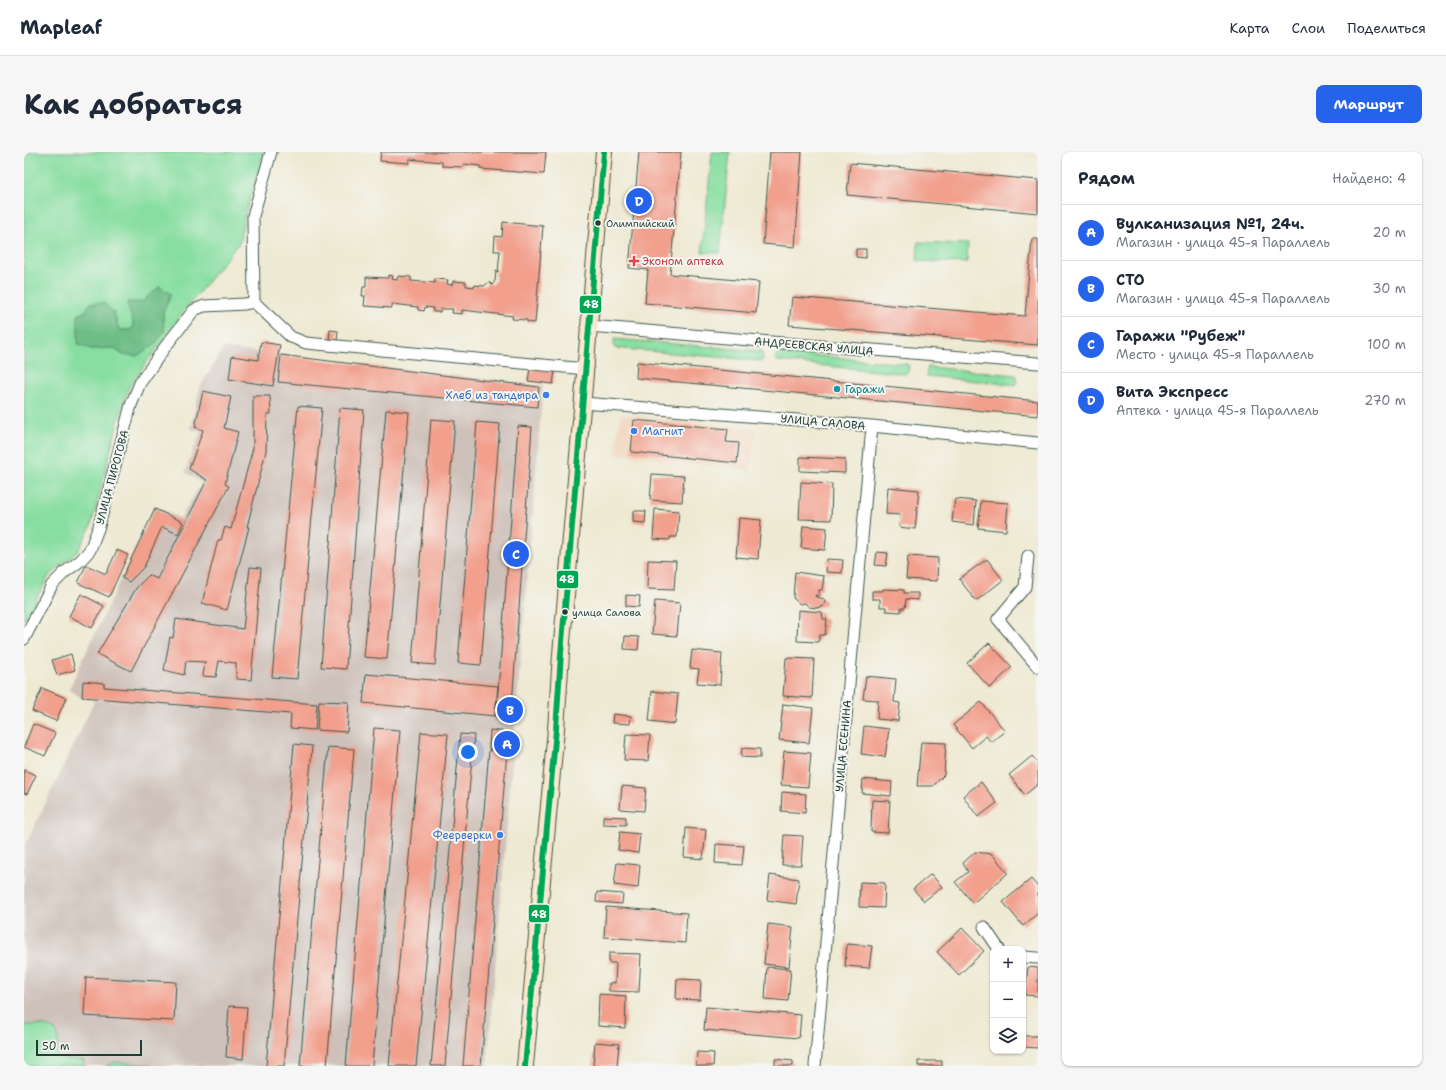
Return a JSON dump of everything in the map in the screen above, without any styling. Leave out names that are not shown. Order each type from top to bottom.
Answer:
[{"type":"main road","points":[[525,1066],[556,729],[604,152]]},
{"type":"street","points":[[271,152],[253,216],[254,302],[291,337],[306,343],[586,369]]},
{"type":"street","name":"УЛИЦА ПИРОГОВА","points":[[24,639],[52,585],[65,572],[80,561],[90,550],[99,526],[131,405],[140,383],[165,347],[194,310],[204,306],[245,304],[254,302]]},
{"type":"street","name":"АНДРЕЕВСКАЯ УЛИЦА","points":[[590,326],[1038,364]]},
{"type":"street","name":"УЛИЦА САЛОВА","points":[[583,403],[872,426],[1038,443]]},
{"type":"street","name":"УЛИЦА ЕСЕНИНА","points":[[815,1066],[872,426]]},
{"type":"street","points":[[1028,556],[1025,587],[998,619],[1038,667]]},
{"type":"street","points":[[984,927],[997,946]]},
{"type":"street","points":[[1026,957],[1038,958]]},
{"type":"shaded area","points":[[223,348],[543,386],[487,1066],[24,1066],[24,848],[95,700],[155,704],[81,698],[69,689],[155,506],[180,519],[202,483],[185,472],[200,432],[191,429],[200,387]]},
{"type":"shaded area","points":[[620,414],[756,429],[750,471],[615,454]]},
{"type":"green space","points":[[24,152],[264,152],[245,214],[239,243],[185,310],[130,385],[120,414],[91,526],[78,551],[49,576],[24,620]],"holes":[[[159,287],[171,294],[163,313],[164,332],[123,355],[115,348],[91,349],[78,315],[86,311],[114,313],[119,330],[129,330],[133,328],[133,323],[142,302]]]},
{"type":"green space","points":[[712,152],[730,152],[720,253],[702,252]]},
{"type":"green space","points":[[918,242],[968,244],[967,263],[917,261]]},
{"type":"green space","points":[[159,287],[171,294],[163,313],[164,332],[156,343],[137,356],[123,355],[115,348],[91,349],[78,344],[78,315],[86,311],[90,303],[104,303],[114,313],[119,330],[129,330],[133,328],[133,323],[127,302],[142,302]]},
{"type":"green space","points":[[614,339],[762,351],[763,360],[614,348]]},
{"type":"green space","points":[[778,352],[907,364],[909,366],[906,374],[777,361],[776,354]]},
{"type":"green space","points":[[928,367],[1016,375],[1017,383],[1015,385],[927,376]]},
{"type":"green space","points":[[24,1025],[42,1026],[55,1030],[58,1039],[57,1059],[84,1060],[83,1066],[24,1066]]},
{"type":"green space","points":[[114,1062],[150,1065],[151,1066],[106,1066]]},
{"type":"building","points":[[381,152],[546,152],[544,174],[480,169],[480,166],[464,164],[463,167],[442,166],[442,162],[409,159],[409,163],[380,161]]},
{"type":"building","points":[[639,152],[681,152],[670,274],[759,282],[756,313],[645,303],[648,270],[629,268]]},
{"type":"building","points":[[770,152],[802,152],[795,247],[763,244]]},
{"type":"building","points":[[850,163],[1038,180],[1038,213],[847,195]]},
{"type":"building","points":[[503,222],[543,226],[535,323],[527,322],[527,320],[512,319],[513,316],[462,310],[462,314],[452,313],[453,309],[441,309],[440,312],[433,312],[433,308],[425,307],[424,311],[418,310],[418,307],[392,304],[392,308],[364,306],[365,296],[362,296],[363,287],[366,287],[366,277],[388,278],[388,275],[393,276],[392,279],[397,280],[398,276],[411,277],[411,281],[435,283],[435,279],[448,280],[447,284],[452,285],[453,281],[466,282],[466,286],[475,287],[475,285],[484,286],[489,282],[492,285],[495,281],[496,271],[498,272],[500,251],[494,251],[495,236],[502,237]]},
{"type":"building","points":[[1032,239],[1038,239],[1038,345],[789,325],[792,297],[1025,316]]},
{"type":"building","points":[[856,249],[866,249],[866,258],[856,257]]},
{"type":"building","points":[[330,330],[338,331],[337,341],[329,340]]},
{"type":"building","points":[[261,342],[280,345],[273,386],[229,379],[232,356],[258,360]]},
{"type":"building","points":[[281,355],[539,387],[537,407],[278,382]]},
{"type":"building","name":"Гаражи","points":[[637,362],[1038,401],[1038,416],[636,378]]},
{"type":"building","points":[[530,368],[555,371],[553,384],[528,381]]},
{"type":"building","points":[[203,391],[231,397],[224,428],[238,432],[225,484],[229,486],[131,671],[97,654],[137,587],[149,575],[157,579],[207,480],[189,469],[203,430],[195,427]]},
{"type":"building","points":[[253,396],[270,396],[271,414],[267,414],[266,451],[247,527],[249,527],[227,610],[202,603],[218,540],[221,540],[225,527],[231,529],[253,448]]},
{"type":"building","points":[[298,406],[322,408],[297,679],[272,677]]},
{"type":"building","points":[[340,408],[364,410],[346,669],[321,667]]},
{"type":"building","points":[[386,410],[409,412],[387,659],[364,657]]},
{"type":"building","points":[[431,419],[455,421],[435,665],[412,663]]},
{"type":"building","points":[[634,420],[728,429],[726,442],[739,443],[737,463],[631,452]]},
{"type":"building","points":[[477,422],[500,424],[481,665],[458,663]]},
{"type":"building","points":[[518,426],[532,427],[511,719],[496,718]]},
{"type":"building","points":[[800,457],[845,459],[845,473],[800,471]]},
{"type":"building","points":[[652,474],[684,476],[682,502],[650,500]]},
{"type":"building","points":[[801,482],[832,484],[831,520],[799,519]]},
{"type":"building","points":[[888,487],[919,490],[915,529],[899,527],[900,515],[886,514]]},
{"type":"building","points":[[955,499],[976,501],[974,525],[952,522]]},
{"type":"building","points":[[981,501],[1008,503],[1006,531],[978,528]]},
{"type":"building","points":[[155,509],[183,522],[178,534],[162,527],[144,567],[129,582],[122,578]]},
{"type":"building","points":[[655,509],[679,511],[677,537],[670,537],[670,540],[653,539]]},
{"type":"building","points":[[633,511],[646,511],[645,523],[633,522]]},
{"type":"building","points":[[739,518],[761,520],[758,559],[736,557]]},
{"type":"building","points":[[803,526],[827,528],[825,550],[801,548]]},
{"type":"building","points":[[117,550],[128,555],[109,597],[78,583],[86,565],[106,574]]},
{"type":"building","points":[[877,552],[888,553],[886,566],[875,565]]},
{"type":"building","points":[[908,556],[938,558],[937,581],[906,579]]},
{"type":"building","points":[[827,559],[843,560],[842,573],[826,572]]},
{"type":"building","points":[[987,559],[1003,580],[976,601],[959,579]]},
{"type":"building","points":[[648,560],[676,561],[674,590],[647,589]]},
{"type":"building","points":[[250,567],[261,568],[251,680],[236,679],[236,663],[219,661],[216,677],[203,676],[205,662],[186,661],[184,675],[164,670],[170,637],[173,638],[176,619],[243,629]]},
{"type":"building","points":[[795,572],[824,576],[822,590],[819,590],[819,596],[815,595],[816,597],[824,599],[825,603],[823,606],[817,608],[809,607],[805,603],[800,604],[793,598]]},
{"type":"building","points":[[883,589],[904,590],[904,593],[918,593],[918,600],[906,599],[905,608],[901,608],[901,612],[886,611],[886,607],[880,607],[880,599],[872,599],[872,591],[883,591]]},
{"type":"building","points":[[81,594],[104,606],[92,628],[69,616]]},
{"type":"building","points":[[626,595],[640,596],[639,607],[626,606]]},
{"type":"building","points":[[655,601],[680,603],[677,636],[652,634]]},
{"type":"building","points":[[798,610],[822,612],[823,619],[827,619],[825,635],[820,635],[818,642],[797,641]]},
{"type":"building","points":[[625,636],[639,637],[638,650],[624,649]]},
{"type":"building","points":[[989,643],[1012,667],[990,688],[967,663]]},
{"type":"building","points":[[692,650],[722,653],[720,685],[697,683],[699,669],[690,668]]},
{"type":"building","points":[[71,654],[75,670],[57,675],[52,660]]},
{"type":"building","points":[[786,658],[814,659],[812,698],[783,696]]},
{"type":"building","points":[[366,674],[498,686],[495,716],[363,703]]},
{"type":"building","points":[[866,676],[896,679],[894,702],[900,703],[898,721],[877,719],[878,700],[863,699]]},
{"type":"building","points":[[83,681],[104,683],[104,687],[317,704],[315,730],[290,728],[291,714],[82,697]]},
{"type":"building","points":[[42,688],[66,698],[56,721],[32,711]]},
{"type":"building","points":[[652,691],[678,694],[675,724],[649,721]]},
{"type":"building","points":[[319,701],[349,702],[347,732],[317,730]]},
{"type":"building","points":[[981,702],[1005,731],[991,742],[986,736],[972,748],[953,725]]},
{"type":"building","points":[[783,704],[813,708],[809,743],[779,740]]},
{"type":"building","points":[[613,714],[631,716],[630,724],[612,723]]},
{"type":"building","points":[[33,724],[55,733],[45,756],[24,747]]},
{"type":"building","points":[[864,726],[889,729],[885,757],[861,754]]},
{"type":"building","points":[[374,728],[400,730],[372,1066],[346,1066]]},
{"type":"building","points":[[490,730],[508,732],[507,750],[489,749]]},
{"type":"building","points":[[421,732],[448,734],[416,1066],[389,1066]]},
{"type":"building","points":[[460,734],[474,735],[445,1066],[431,1066]]},
{"type":"building","points":[[626,734],[650,735],[648,761],[624,760]]},
{"type":"building","points":[[921,742],[946,743],[944,775],[933,786],[917,786]]},
{"type":"building","points":[[294,744],[312,746],[311,760],[284,1066],[266,1066]]},
{"type":"building","points":[[328,747],[354,749],[327,1066],[300,1066]]},
{"type":"building","points":[[742,748],[760,749],[760,758],[741,757]]},
{"type":"building","points":[[489,750],[507,752],[481,1066],[463,1066]]},
{"type":"building","points":[[784,751],[811,753],[808,787],[781,785]]},
{"type":"building","points":[[1032,756],[1038,763],[1038,784],[1025,795],[1009,775]]},
{"type":"building","points":[[24,770],[36,775],[27,794],[24,793]]},
{"type":"building","points":[[863,779],[892,782],[891,796],[862,793]]},
{"type":"building","points":[[981,782],[997,803],[978,817],[963,796]]},
{"type":"building","points":[[622,786],[646,788],[644,811],[620,809]]},
{"type":"building","points":[[782,792],[806,794],[805,813],[781,811]]},
{"type":"building","points":[[872,800],[890,801],[888,833],[871,832]]},
{"type":"building","points":[[603,816],[626,817],[626,825],[603,824]]},
{"type":"building","points":[[686,828],[706,830],[703,859],[684,857]]},
{"type":"building","points":[[620,832],[640,834],[638,853],[618,850]]},
{"type":"building","points":[[784,835],[803,836],[801,865],[782,865]]},
{"type":"building","points":[[716,844],[744,846],[742,865],[715,863]]},
{"type":"building","points":[[975,852],[992,854],[1008,873],[973,903],[955,882],[968,872],[963,863]]},
{"type":"building","points":[[617,863],[640,865],[638,888],[614,885]]},
{"type":"building","points":[[931,874],[942,887],[924,901],[913,889]]},
{"type":"building","points":[[770,875],[799,879],[796,904],[767,900]]},
{"type":"building","points":[[1031,879],[1038,887],[1038,913],[1023,926],[1003,902]]},
{"type":"building","points":[[860,882],[885,883],[884,908],[859,907]]},
{"type":"building","points":[[597,892],[623,894],[622,904],[596,902]]},
{"type":"building","points":[[606,907],[687,913],[685,943],[604,937]]},
{"type":"building","points":[[768,924],[793,927],[789,967],[764,964]]},
{"type":"building","points":[[962,928],[984,951],[959,975],[937,952]]},
{"type":"building","points":[[847,944],[872,946],[869,968],[845,966]]},
{"type":"building","points":[[609,953],[641,954],[639,992],[609,991],[609,983],[615,983],[616,963],[609,963]]},
{"type":"building","points":[[767,967],[791,969],[788,1001],[765,999]]},
{"type":"building","points":[[1028,967],[1038,968],[1038,996],[1026,995]]},
{"type":"building","points":[[86,977],[176,982],[174,1021],[84,1016]]},
{"type":"building","points":[[677,979],[701,980],[700,1000],[676,999]]},
{"type":"building","points":[[599,994],[626,996],[625,1028],[598,1026]]},
{"type":"building","points":[[229,1006],[247,1007],[243,1059],[226,1057]]},
{"type":"building","points":[[706,1007],[801,1015],[799,1038],[704,1030]]},
{"type":"building","points":[[1026,1036],[1038,1036],[1038,1048],[1026,1047]]},
{"type":"building","points":[[595,1042],[619,1044],[617,1066],[593,1066]]},
{"type":"building","points":[[697,1052],[714,1053],[713,1066],[696,1066]]},
{"type":"building","points":[[775,1059],[793,1061],[793,1066],[775,1066]]},
{"type":"building","points":[[918,1061],[942,1061],[942,1066],[918,1066]]},
{"type":"transit line","name":"48","points":[[525,1066],[556,729],[561,654],[604,152]]},
{"type":"place","name":"Вита Экспресс","points":[[639,201]]},
{"type":"place","name":"Олимпийский","points":[[598,223]]},
{"type":"place","name":"Эконом аптека","points":[[634,261]]},
{"type":"place","name":"Гаражи","points":[[837,389]]},
{"type":"place","name":"Хлеб из тандыра","points":[[546,395]]},
{"type":"place","name":"Магнит","points":[[634,431]]},
{"type":"place","name":"Гаражи \"Рубеж\"","points":[[516,554]]},
{"type":"place","name":"улица Салова","points":[[565,612]]},
{"type":"place","name":"СТО","points":[[510,710]]},
{"type":"place","name":"Вулканизация №1, 24ч.","points":[[507,744]]},
{"type":"place","name":"Феерверки","points":[[500,835]]}]
